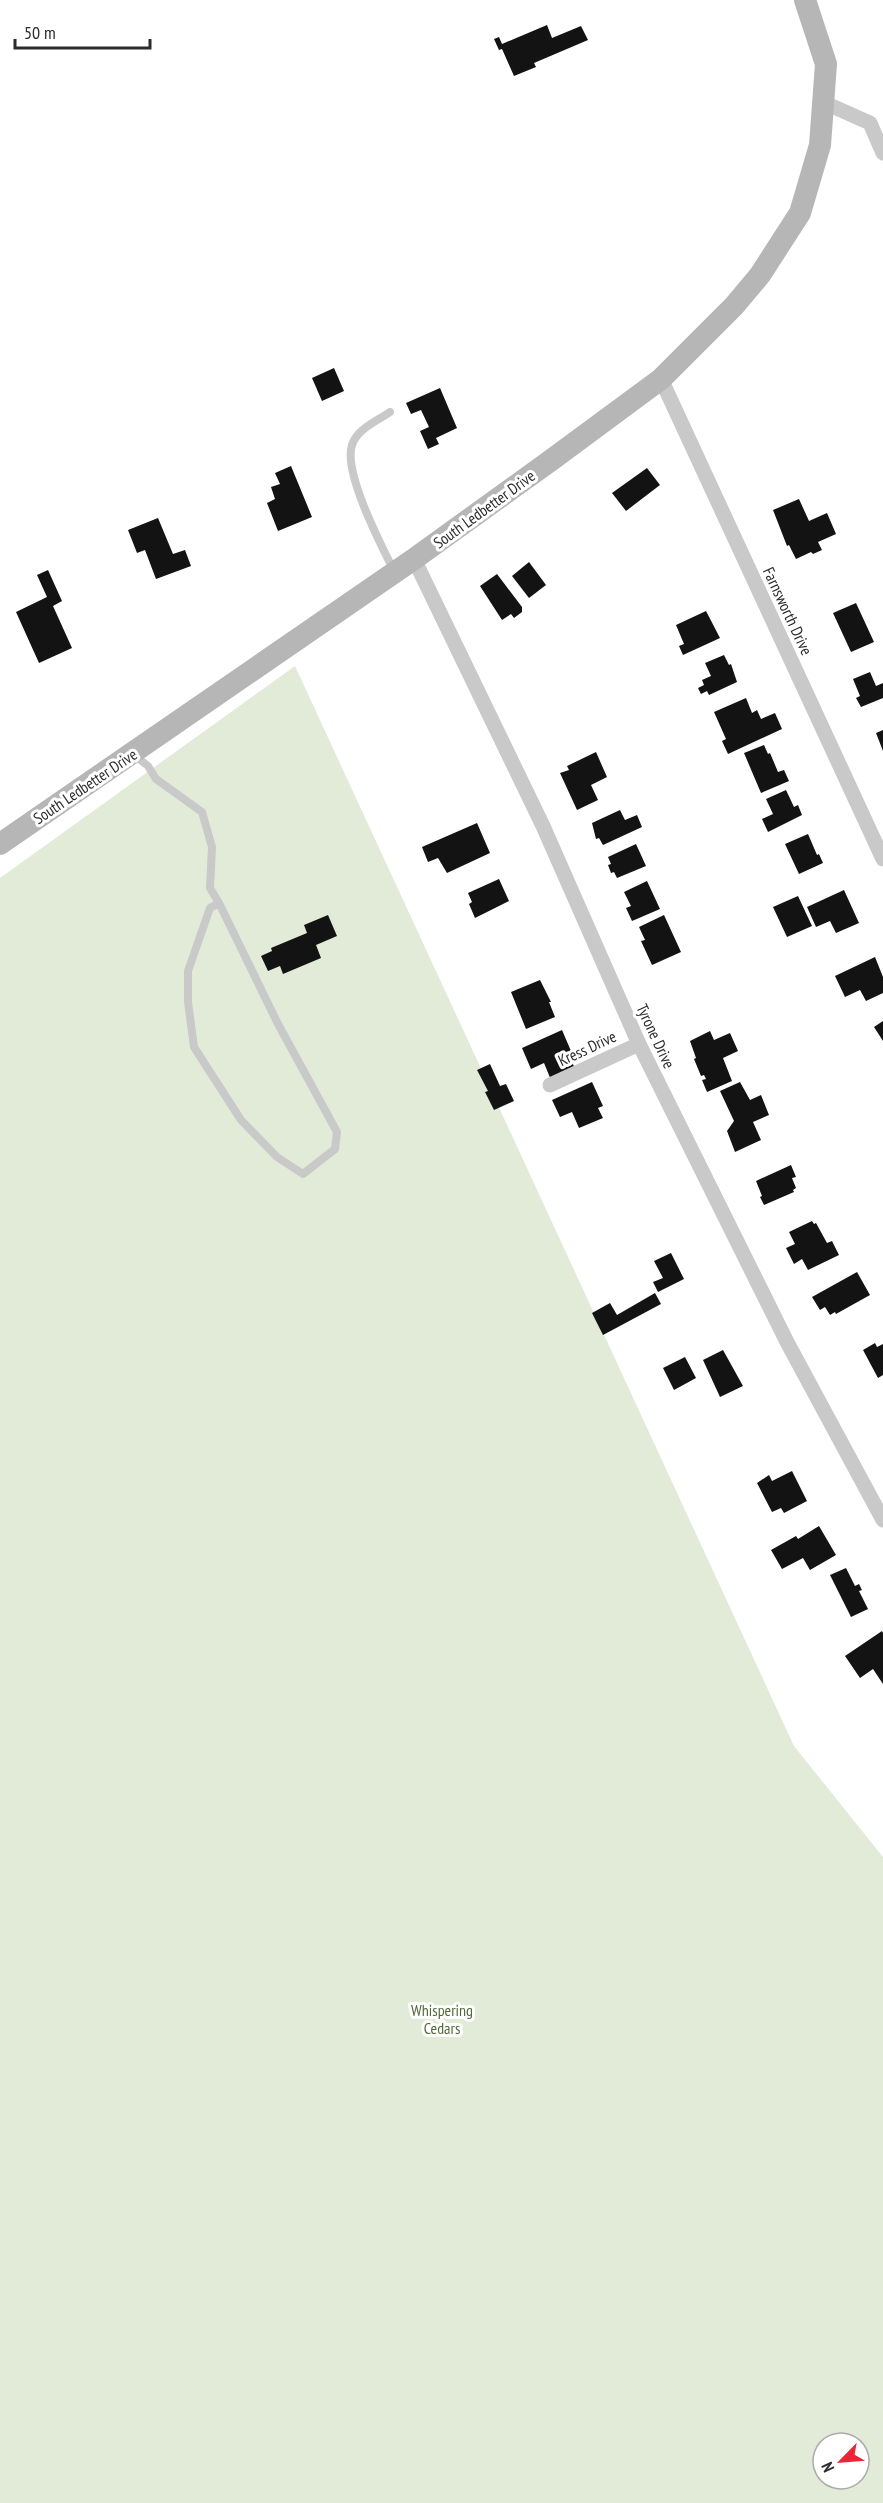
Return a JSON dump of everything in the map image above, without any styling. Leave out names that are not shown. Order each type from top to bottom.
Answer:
[{"type":"street","name":"South Ledbetter Drive","points":[[0,844],[414,559],[661,379],[734,306],[760,275],[800,213],[820,145],[825,103],[826,64],[805,0]]},
{"type":"street","points":[[825,103],[870,123],[883,153]]},
{"type":"street","name":"Farnsworth Drive","points":[[661,379],[883,860]]},
{"type":"street","name":"Tyrone Drive","points":[[414,559],[543,826],[639,1044],[787,1341],[883,1520]]},
{"type":"street","name":"Kress Drive","points":[[550,1085],[639,1044]]},
{"type":"lane","points":[[390,412],[358,434],[351,446],[351,466],[376,535],[395,572]]},
{"type":"lane","points":[[132,753],[148,766],[156,778],[202,812],[212,847],[210,888],[219,903],[278,1023],[337,1132],[335,1149],[303,1174],[277,1157],[241,1120],[194,1047],[188,1002],[188,971],[210,908],[219,903]]},
{"type":"green space","name":"Whispering Cedars","points":[[295,666],[794,1746],[883,1857],[883,2503],[0,2503],[0,878]]},
{"type":"building","points":[[547,25],[552,38],[581,26],[588,40],[534,63],[536,67],[514,76],[502,49],[499,50],[494,39],[499,37],[502,44]]},
{"type":"building","points":[[334,368],[344,391],[322,401],[312,378]]},
{"type":"building","points":[[440,388],[457,428],[436,438],[439,444],[428,449],[420,431],[429,427],[421,410],[411,414],[406,403]]},
{"type":"building","points":[[291,466],[312,517],[278,531],[267,503],[275,499],[271,487],[280,484],[275,473]]},
{"type":"building","points":[[647,468],[660,485],[626,511],[612,493]]},
{"type":"building","points":[[799,499],[809,521],[827,513],[836,534],[818,542],[822,550],[796,559],[789,545],[787,546],[773,510]]},
{"type":"building","points":[[158,518],[173,554],[185,550],[191,566],[156,579],[145,550],[137,553],[128,530]]},
{"type":"building","points":[[529,562],[546,585],[529,598],[512,576]]},
{"type":"building","points":[[48,570],[62,601],[53,606],[72,648],[39,663],[16,612],[47,597],[37,575]]},
{"type":"building","points":[[497,574],[522,607],[522,612],[514,618],[511,614],[502,620],[480,586]]},
{"type":"building","points":[[856,603],[874,642],[851,652],[833,613]]},
{"type":"building","points":[[706,611],[720,638],[683,655],[679,646],[684,644],[676,625]]},
{"type":"building","points":[[724,655],[729,665],[731,664],[737,682],[709,695],[707,691],[701,694],[698,688],[704,685],[702,680],[711,676],[705,663]]},
{"type":"building","points":[[870,672],[876,686],[883,683],[883,698],[861,707],[856,698],[860,696],[853,679]]},
{"type":"building","points":[[746,698],[752,713],[757,710],[761,719],[775,713],[782,729],[728,754],[722,741],[726,739],[714,712]]},
{"type":"building","points":[[883,730],[883,751],[876,733]]},
{"type":"building","points":[[764,745],[778,772],[784,770],[789,781],[761,793],[744,753]]},
{"type":"building","points":[[596,752],[607,777],[591,785],[598,800],[577,810],[560,773],[569,770],[567,766]]},
{"type":"building","points":[[786,790],[794,807],[798,805],[802,815],[768,832],[762,819],[773,814],[766,799]]},
{"type":"building","points":[[620,810],[625,820],[637,815],[642,827],[603,845],[599,838],[596,839],[592,823]]},
{"type":"building","points":[[477,823],[490,853],[447,873],[438,858],[428,862],[422,847]]},
{"type":"building","points":[[808,834],[823,863],[799,874],[785,844]]},
{"type":"building","points":[[636,844],[646,866],[617,878],[614,872],[611,873],[608,857]]},
{"type":"building","points":[[499,879],[509,901],[475,918],[469,904],[472,902],[468,893]]},
{"type":"building","points":[[647,881],[660,909],[632,921],[626,908],[631,906],[624,892]]},
{"type":"building","points":[[844,890],[859,923],[836,933],[830,921],[816,927],[807,907]]},
{"type":"building","points":[[798,896],[812,926],[787,937],[773,907]]},
{"type":"building","points":[[328,915],[337,936],[316,945],[321,958],[283,974],[280,966],[268,971],[261,956],[272,951],[271,948],[307,933],[304,925]]},
{"type":"building","points":[[664,915],[681,952],[652,965],[641,941],[645,940],[639,927]]},
{"type":"building","points":[[875,957],[883,977],[883,993],[866,1001],[860,990],[845,997],[835,976]]},
{"type":"building","points":[[540,980],[551,1002],[549,1002],[555,1017],[526,1029],[511,992]]},
{"type":"building","points":[[883,1021],[883,1041],[874,1027]]},
{"type":"building","points":[[562,1030],[574,1058],[571,1059],[575,1069],[551,1080],[544,1063],[531,1069],[522,1048]]},
{"type":"building","points":[[710,1031],[714,1040],[730,1033],[738,1051],[723,1058],[732,1081],[707,1092],[702,1080],[706,1079],[704,1075],[701,1076],[690,1041]]},
{"type":"building","points":[[490,1064],[500,1086],[506,1084],[514,1101],[494,1110],[485,1092],[488,1091],[477,1070]]},
{"type":"building","points":[[592,1082],[603,1106],[598,1108],[603,1118],[579,1128],[572,1112],[560,1117],[552,1100]]},
{"type":"building","points":[[740,1082],[750,1100],[761,1095],[769,1115],[753,1122],[761,1140],[735,1152],[727,1131],[734,1121],[720,1091]]},
{"type":"building","points":[[791,1165],[796,1177],[792,1178],[796,1188],[794,1192],[764,1205],[756,1181]]},
{"type":"building","points":[[812,1221],[816,1223],[827,1243],[832,1241],[839,1255],[808,1270],[802,1259],[794,1264],[786,1248],[795,1244],[789,1232]]},
{"type":"building","points":[[671,1253],[684,1279],[658,1292],[653,1282],[663,1278],[654,1261]]},
{"type":"building","points":[[857,1272],[870,1295],[836,1314],[835,1312],[830,1315],[825,1307],[820,1310],[812,1297]]},
{"type":"building","points":[[655,1293],[661,1304],[603,1335],[592,1313],[610,1303],[617,1315]]},
{"type":"building","points":[[875,1343],[877,1347],[883,1344],[883,1375],[878,1378],[863,1350]]},
{"type":"building","points":[[723,1350],[743,1386],[720,1397],[703,1360]]},
{"type":"building","points":[[685,1357],[696,1378],[674,1390],[663,1368]]},
{"type":"building","points":[[792,1471],[807,1501],[784,1513],[781,1508],[772,1512],[757,1483],[769,1475],[772,1481]]},
{"type":"building","points":[[819,1526],[836,1555],[810,1570],[803,1558],[782,1569],[771,1550],[796,1536],[798,1539]]},
{"type":"building","points":[[846,1568],[855,1586],[859,1584],[862,1590],[859,1591],[868,1609],[851,1617],[830,1575]]},
{"type":"building","points":[[882,1631],[883,1684],[873,1669],[860,1678],[845,1656]]}]
